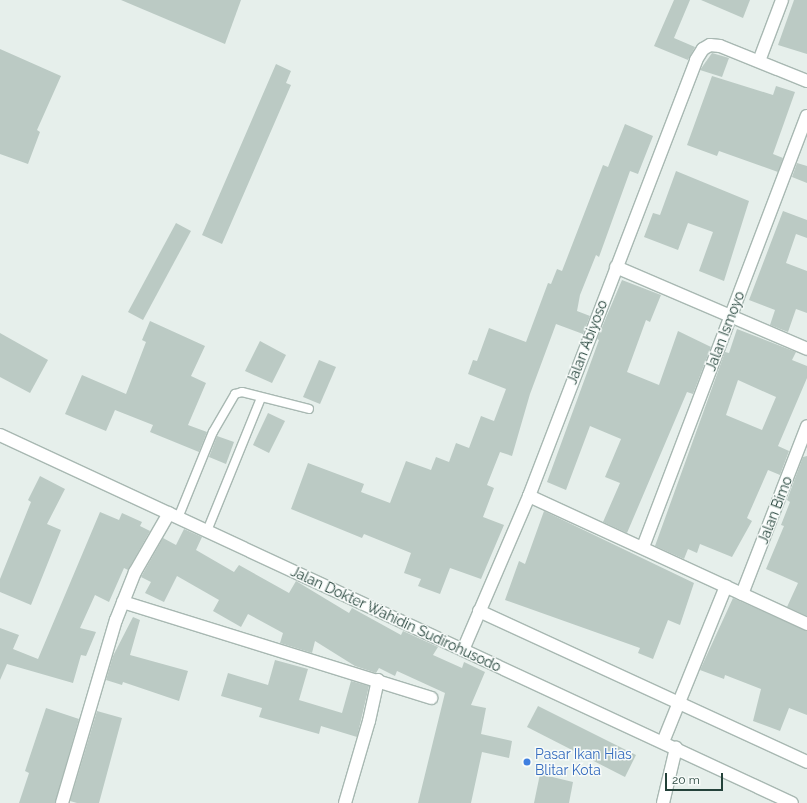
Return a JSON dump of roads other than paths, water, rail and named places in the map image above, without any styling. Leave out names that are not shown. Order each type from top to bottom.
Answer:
[{"type":"street","points":[[782,0],[759,61],[807,81]]},
{"type":"street","name":"Jalan Abiyoso","points":[[465,646],[529,496],[696,60],[710,45],[720,46],[759,61]]},
{"type":"street","name":"Jalan Ismoyo","points":[[643,547],[807,116]]},
{"type":"street","points":[[616,266],[807,349]]},
{"type":"street","name":"Jalan Bimo","points":[[742,594],[804,443],[807,426]]},
{"type":"street","name":"Jalan Dokter Wahidin Sudirohusodo","points":[[0,435],[207,531],[465,646],[664,739],[676,748],[792,803]]},
{"type":"street","points":[[529,496],[643,547],[807,624]]},
{"type":"street","points":[[62,803],[100,668],[123,602],[135,572],[174,516]]},
{"type":"street","points":[[664,739],[726,586]]},
{"type":"street","points":[[123,602],[253,645],[378,680],[431,698]]},
{"type":"street","points":[[479,611],[678,705],[807,762]]},
{"type":"street","points":[[345,803],[369,721],[378,680]]},
{"type":"street","points":[[663,803],[676,748]]},
{"type":"lane","points":[[174,516],[230,398],[242,392],[309,409]]},
{"type":"lane","points":[[207,531],[261,398]]},
{"type":"place","name":"Pasar Ikan Hias Blitar Kota","points":[[527,762]]}]
